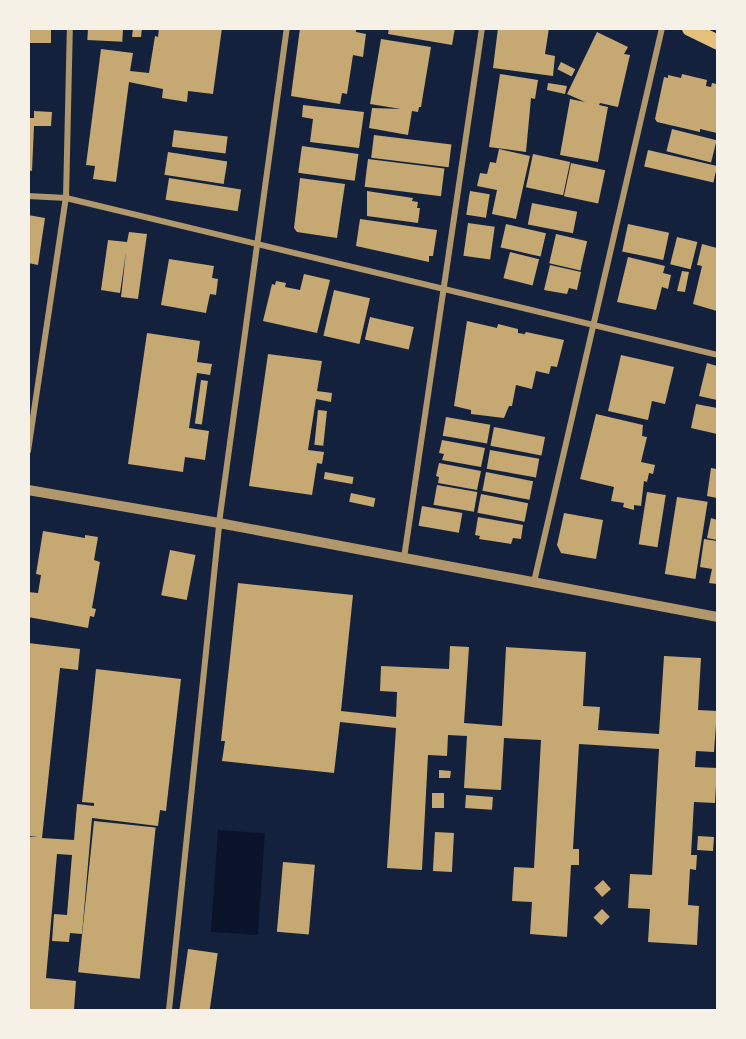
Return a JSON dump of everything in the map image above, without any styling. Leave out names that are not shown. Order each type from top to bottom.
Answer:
[{"type":"main road","points":[[689,28],[717,42]]},
{"type":"street","points":[[28,450],[66,198],[70,28]]},
{"type":"street","points":[[169,1011],[219,523],[259,246],[287,28]]},
{"type":"street","points":[[404,558],[482,28]]},
{"type":"street","points":[[534,582],[662,28]]},
{"type":"street","points":[[28,196],[66,198],[717,355]]},
{"type":"street","points":[[28,490],[219,523],[717,616]]},
{"type":"water","points":[[218,830],[265,833],[258,935],[211,932]]},
{"type":"building","points":[[28,28],[51,28],[51,43],[28,43]]},
{"type":"building","points":[[88,28],[123,30],[122,42],[87,40]]},
{"type":"building","points":[[133,28],[142,28],[141,37],[132,37]]},
{"type":"building","points":[[159,28],[222,28],[213,94],[188,91],[187,102],[162,98],[163,89],[129,82],[116,182],[93,179],[95,166],[86,165],[101,49],[133,53],[130,71],[149,73],[155,36],[158,37]]},
{"type":"building","points":[[300,28],[356,28],[356,32],[366,34],[363,57],[353,55],[347,94],[342,93],[340,104],[291,96]]},
{"type":"building","points":[[389,28],[455,28],[452,45],[388,34]]},
{"type":"building","points":[[498,28],[549,28],[545,54],[555,56],[553,76],[493,68]]},
{"type":"building","points":[[597,32],[628,47],[624,54],[630,55],[618,107],[600,103],[599,105],[608,107],[598,162],[560,155],[570,99],[585,102],[567,94]]},
{"type":"building","points":[[381,39],[431,47],[421,107],[418,112],[412,111],[408,135],[369,128],[372,108],[401,109],[370,104]]},
{"type":"building","points":[[561,62],[575,69],[572,76],[557,69]]},
{"type":"building","points":[[500,74],[538,80],[535,99],[531,98],[526,152],[489,147]]},
{"type":"building","points":[[682,74],[707,80],[706,86],[711,87],[712,83],[717,84],[717,133],[700,129],[700,132],[657,122],[655,119],[664,77],[668,78],[668,75],[681,78]]},
{"type":"building","points":[[548,83],[567,86],[565,94],[547,90]]},
{"type":"building","points":[[303,105],[364,112],[359,148],[310,142],[313,119],[302,117]]},
{"type":"building","points":[[34,111],[52,112],[51,126],[34,126],[32,171],[28,170],[28,118],[34,118]]},
{"type":"building","points":[[672,129],[717,140],[711,162],[666,151]]},
{"type":"building","points":[[174,130],[228,137],[226,153],[172,147]]},
{"type":"building","points":[[374,135],[451,145],[449,167],[371,158]]},
{"type":"building","points":[[302,146],[358,154],[355,181],[298,173]]},
{"type":"building","points":[[499,149],[530,156],[516,219],[492,214],[497,190],[477,186],[480,173],[487,174],[490,162],[496,163]]},
{"type":"building","points":[[648,150],[717,166],[713,183],[644,167]]},
{"type":"building","points":[[168,152],[227,161],[224,184],[164,175]]},
{"type":"building","points":[[533,154],[570,162],[563,195],[526,187]]},
{"type":"building","points":[[368,159],[444,168],[441,196],[365,187]]},
{"type":"building","points":[[571,163],[605,170],[598,204],[564,196]]},
{"type":"building","points":[[169,178],[241,189],[238,211],[166,200]]},
{"type":"building","points":[[300,178],[345,184],[337,238],[297,232],[294,228]]},
{"type":"building","points":[[367,191],[413,198],[412,201],[418,202],[417,208],[420,208],[418,223],[367,216]]},
{"type":"building","points":[[470,191],[490,194],[486,218],[466,215]]},
{"type":"building","points":[[532,203],[577,212],[573,233],[528,225]]},
{"type":"building","points":[[28,215],[45,218],[38,265],[28,263]]},
{"type":"building","points":[[360,219],[437,230],[433,256],[429,256],[429,262],[356,246]]},
{"type":"building","points":[[468,223],[495,227],[490,259],[463,256]]},
{"type":"building","points":[[506,224],[546,233],[541,257],[501,247]]},
{"type":"building","points":[[628,224],[669,233],[663,260],[622,251]]},
{"type":"building","points":[[129,232],[147,234],[138,299],[121,297],[126,252],[120,293],[101,290],[108,240],[127,242]]},
{"type":"building","points":[[556,234],[587,241],[580,270],[549,263]]},
{"type":"building","points":[[677,237],[697,242],[691,269],[670,264]]},
{"type":"building","points":[[702,244],[717,248],[717,311],[693,304],[702,266],[697,265]]},
{"type":"building","points":[[510,252],[539,259],[533,285],[503,278]]},
{"type":"building","points":[[628,257],[665,266],[663,273],[671,275],[668,289],[662,287],[656,310],[617,302]]},
{"type":"building","points":[[169,259],[214,266],[212,278],[218,279],[216,295],[210,294],[206,313],[161,305]]},
{"type":"building","points":[[550,265],[581,272],[577,290],[569,288],[567,294],[544,290]]},
{"type":"building","points":[[682,271],[689,272],[685,292],[677,291]]},
{"type":"building","points":[[304,274],[330,280],[317,333],[263,321],[272,284],[275,285],[276,281],[286,283],[285,287],[300,290]]},
{"type":"building","points":[[334,290],[370,298],[359,344],[323,336]]},
{"type":"building","points":[[370,317],[414,327],[409,350],[365,339]]},
{"type":"building","points":[[467,321],[497,328],[498,324],[518,329],[518,333],[524,334],[523,336],[526,332],[564,340],[557,367],[551,366],[549,374],[536,371],[532,389],[516,385],[512,406],[509,406],[504,418],[471,414],[471,410],[454,406]]},
{"type":"building","points":[[147,333],[200,341],[197,362],[212,364],[210,375],[197,373],[189,428],[209,431],[205,460],[185,457],[183,472],[128,464]]},
{"type":"building","points":[[268,354],[322,361],[317,391],[332,393],[331,402],[316,399],[308,450],[324,452],[322,464],[317,463],[312,495],[249,486]]},
{"type":"building","points":[[621,355],[674,367],[665,404],[652,401],[648,420],[608,411]]},
{"type":"building","points":[[707,363],[717,366],[717,400],[699,396]]},
{"type":"building","points":[[201,380],[208,381],[202,425],[195,424]]},
{"type":"building","points":[[696,404],[717,408],[717,434],[691,428]]},
{"type":"building","points":[[318,410],[327,411],[323,446],[314,445]]},
{"type":"building","points":[[596,414],[643,425],[642,436],[647,437],[641,462],[655,465],[653,474],[649,473],[647,482],[644,481],[641,506],[634,505],[634,510],[623,507],[624,503],[611,501],[614,487],[580,479]]},
{"type":"building","points":[[446,417],[490,425],[487,444],[443,436]]},
{"type":"building","points":[[494,427],[545,437],[541,456],[490,446]]},
{"type":"building","points":[[442,440],[485,448],[481,467],[442,460],[444,454],[439,453]]},
{"type":"building","points":[[490,450],[539,459],[536,477],[487,469]]},
{"type":"building","points":[[439,463],[481,471],[477,490],[438,483],[439,477],[436,476]]},
{"type":"building","points":[[711,468],[717,469],[717,498],[707,496]]},
{"type":"building","points":[[325,472],[354,477],[352,484],[324,479]]},
{"type":"building","points":[[486,472],[533,481],[529,500],[482,491]]},
{"type":"building","points":[[437,485],[477,492],[474,512],[434,505]]},
{"type":"building","points":[[647,492],[666,495],[657,547],[639,544]]},
{"type":"building","points":[[351,493],[375,498],[374,507],[349,502]]},
{"type":"building","points":[[481,494],[528,503],[524,522],[477,513]]},
{"type":"building","points":[[677,497],[708,502],[695,579],[665,574]]},
{"type":"building","points":[[422,506],[462,513],[459,533],[419,526]]},
{"type":"building","points":[[564,513],[603,520],[596,559],[561,553],[557,545]]},
{"type":"building","points":[[478,517],[523,525],[521,539],[513,538],[511,544],[479,539],[480,536],[475,535]]},
{"type":"building","points":[[711,518],[717,520],[717,540],[707,538]]},
{"type":"building","points":[[43,531],[85,538],[85,535],[98,537],[94,560],[100,562],[92,608],[96,609],[94,617],[90,616],[88,628],[28,617],[28,592],[38,593],[41,575],[36,574]]},
{"type":"building","points":[[704,539],[717,541],[717,584],[709,583],[712,569],[700,567]]},
{"type":"building","points":[[170,550],[196,555],[187,600],[161,595]]},
{"type":"building","points":[[238,583],[353,595],[341,711],[396,717],[397,692],[380,691],[381,666],[449,669],[450,646],[469,647],[464,723],[502,726],[506,647],[586,652],[583,706],[600,707],[598,730],[659,734],[664,656],[701,658],[698,710],[717,711],[714,752],[696,751],[695,767],[717,768],[715,803],[694,802],[691,855],[697,855],[696,870],[690,869],[688,905],[699,906],[697,945],[648,942],[650,909],[628,908],[630,874],[652,875],[659,749],[579,744],[573,849],[579,849],[579,865],[571,865],[567,937],[530,934],[532,902],[512,901],[514,867],[534,868],[541,740],[504,738],[501,790],[464,788],[467,736],[448,735],[447,756],[428,755],[422,870],[387,868],[396,728],[340,722],[334,773],[222,761],[225,741],[221,741]]},
{"type":"building","points":[[28,643],[80,649],[78,670],[60,668],[42,838],[74,840],[77,804],[94,806],[94,803],[82,802],[96,669],[181,679],[166,811],[160,810],[158,826],[92,818],[82,934],[70,933],[69,942],[52,941],[54,914],[67,915],[72,855],[57,854],[46,978],[76,981],[74,1010],[28,1010],[28,837],[38,837],[28,836]]},
{"type":"building","points":[[439,770],[451,771],[450,778],[439,778]]},
{"type":"building","points":[[432,793],[444,793],[444,808],[432,808]]},
{"type":"building","points":[[466,795],[493,797],[492,810],[465,808]]},
{"type":"building","points":[[94,821],[156,827],[140,979],[78,972]]},
{"type":"building","points":[[435,832],[454,833],[452,872],[433,871]]},
{"type":"building","points":[[698,836],[714,837],[713,851],[697,850]]},
{"type":"building","points":[[283,862],[315,865],[309,935],[277,932]]},
{"type":"building","points":[[603,880],[611,889],[602,897],[594,888]]},
{"type":"building","points":[[602,909],[610,917],[601,925],[594,917]]},
{"type":"building","points":[[188,949],[218,953],[210,1010],[179,1010]]}]
